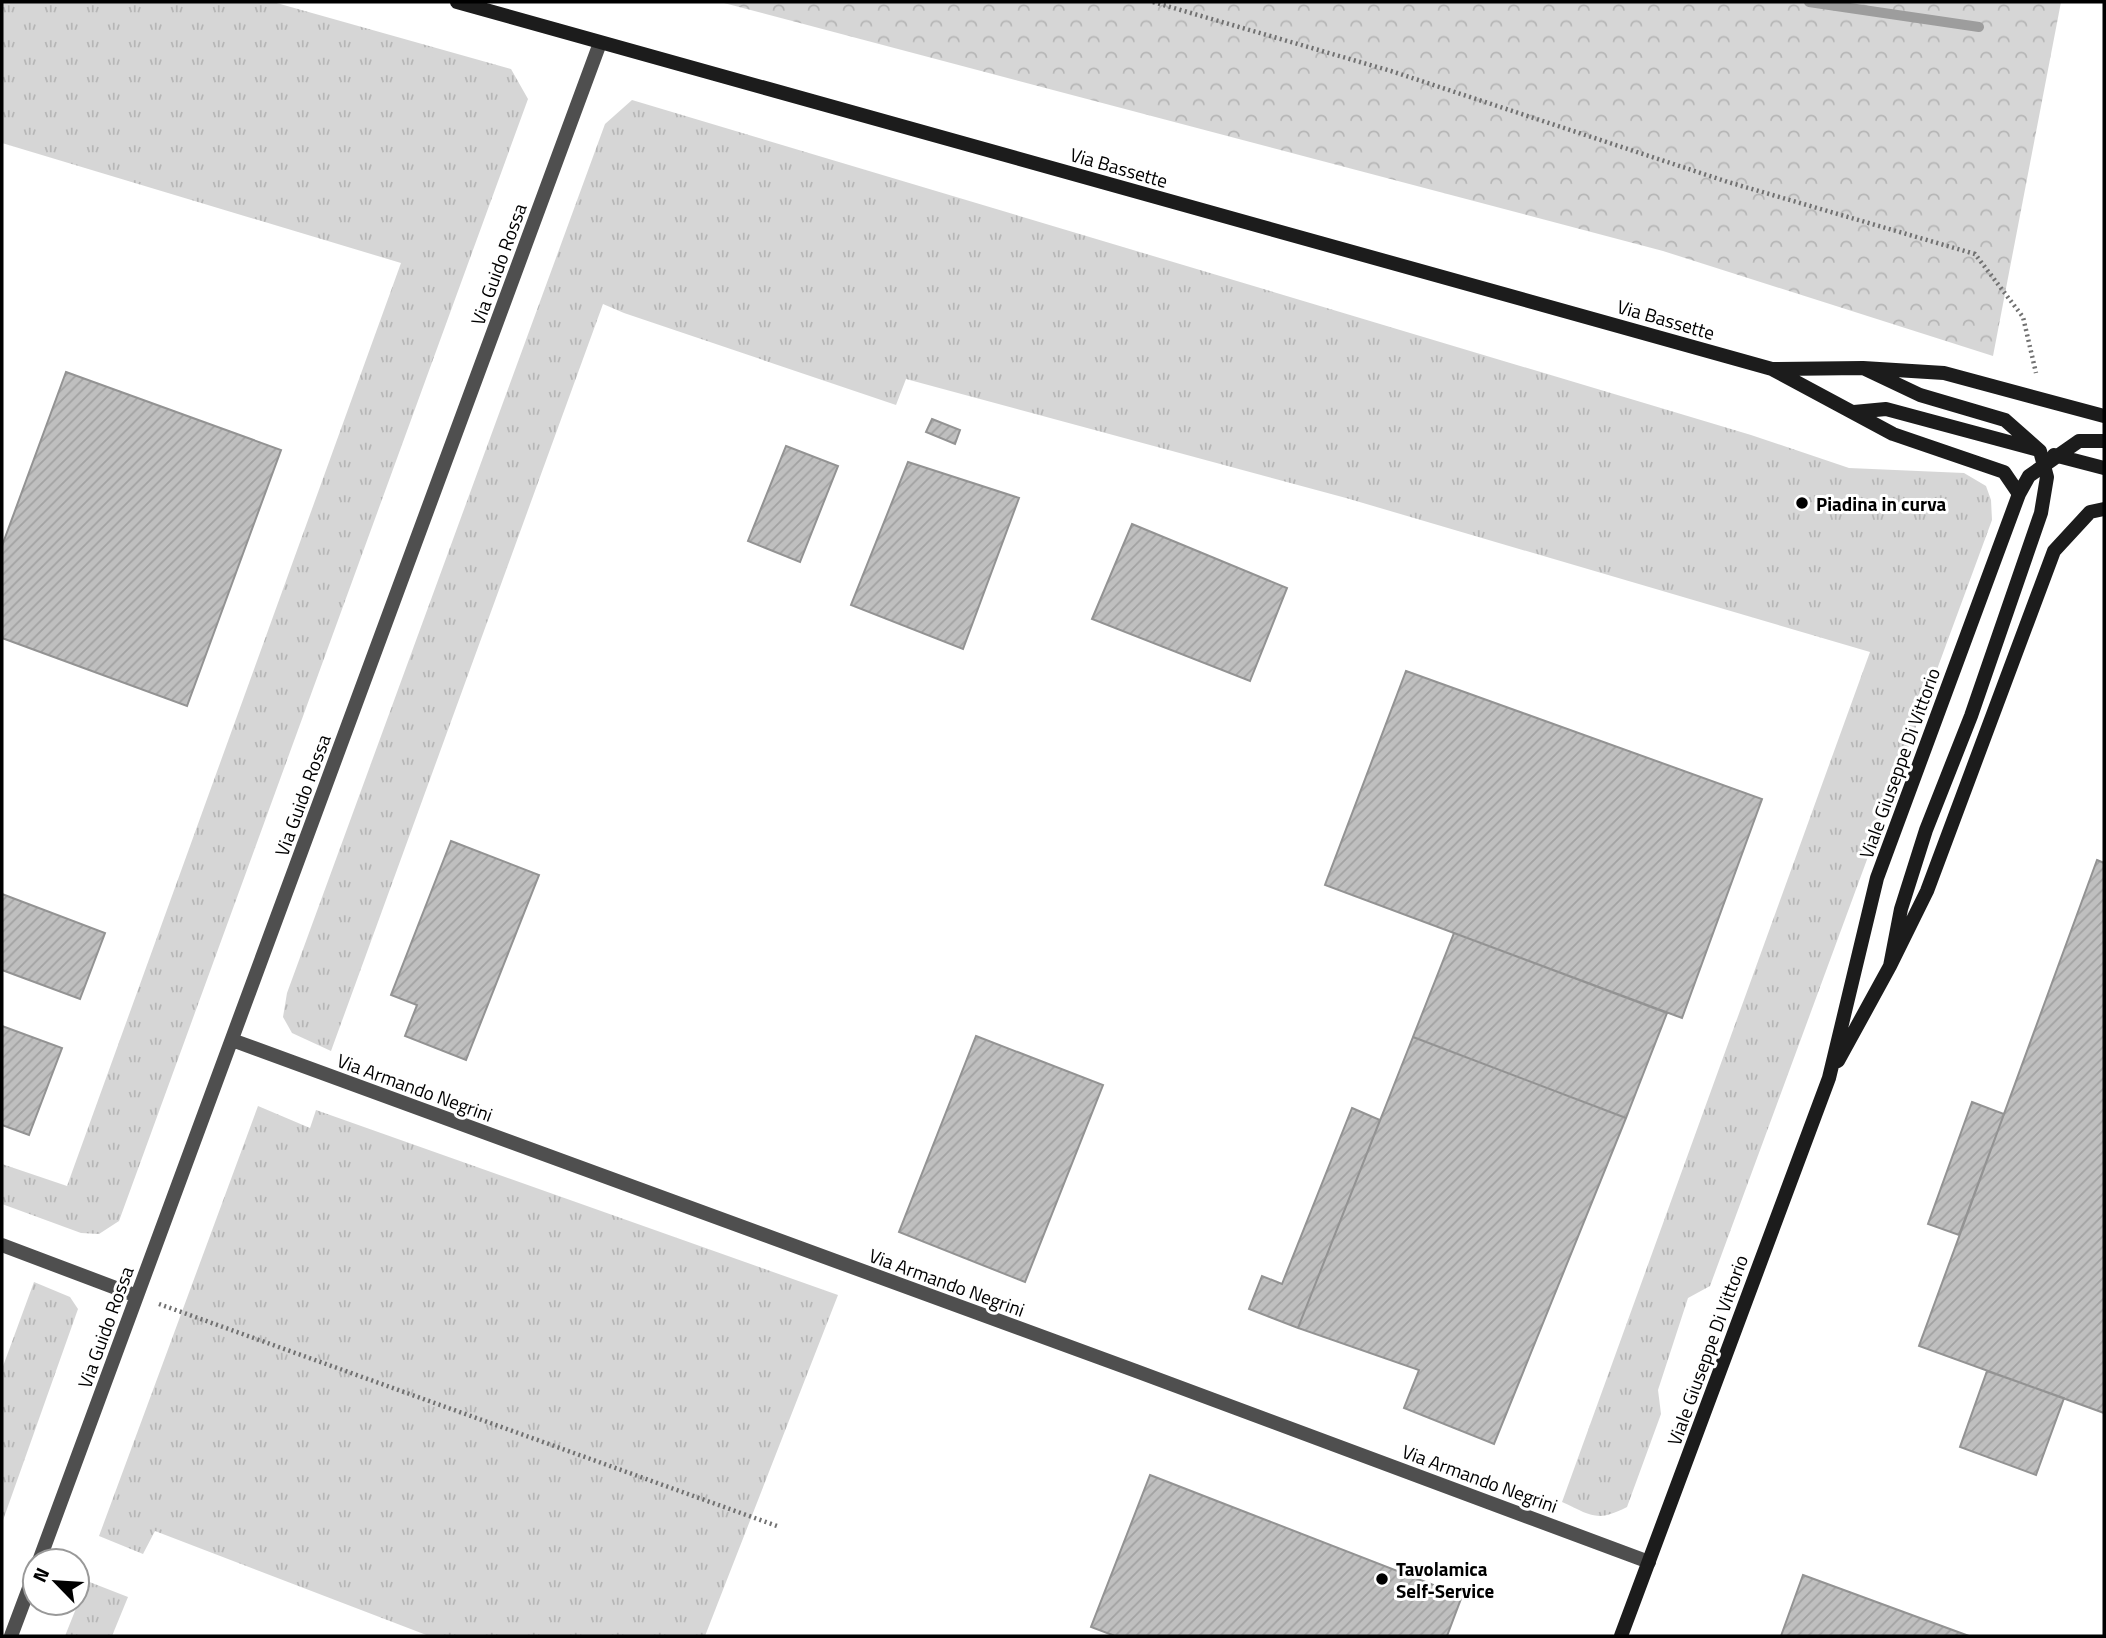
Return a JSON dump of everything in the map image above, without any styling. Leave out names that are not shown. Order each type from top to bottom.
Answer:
[{"type":"main road","name":"Via Bassette","points":[[457,2],[1772,369],[1893,433],[2004,471],[2019,494]]},
{"type":"main road","name":"Via Bassette","points":[[1772,369],[1863,368],[1944,373],[2104,416]]},
{"type":"main road","name":"Via Bassette","points":[[1863,368],[1920,395],[2006,420],[2040,451]]},
{"type":"main road","name":"Via Bassette","points":[[1853,412],[1886,409],[2104,468]]},
{"type":"main road","points":[[2019,494],[2029,477],[2080,441],[2104,441]]},
{"type":"main road","points":[[2040,451],[2044,466]]},
{"type":"main road","name":"Viale Giuseppe Di Vittorio","points":[[1890,966],[1901,909],[1926,830],[1971,716],[2041,513],[2047,477],[2044,466]]},
{"type":"main road","name":"Viale Giuseppe Di Vittorio","points":[[1621,1636],[1829,1078],[1877,878],[2019,494]]},
{"type":"main road","name":"Viale Giuseppe Di Vittorio","points":[[1829,1078],[1927,891],[2054,551],[2097,510]]},
{"type":"street","name":"Via Guido Rossa","points":[[44,1547],[600,43]]},
{"type":"street","name":"Via Armando Negrini","points":[[232,1040],[1649,1562]]},
{"type":"street","points":[[2,1245],[137,1296]]},
{"type":"street","points":[[11,1636],[21,1609]]},
{"type":"path","points":[[1153,2],[1391,71],[1728,182],[1975,254],[2022,317],[2042,400]]},
{"type":"path","points":[[137,1296],[777,1526]]},
{"type":"green space","points":[[2,2],[273,2],[511,69],[528,99],[119,1221],[99,1234],[81,1233],[2,1204],[2,1164],[67,1186],[401,263],[2,143]]},
{"type":"green space","points":[[720,2],[2061,2],[1993,356],[1663,251]]},
{"type":"green space","points":[[632,100],[1751,435],[1849,468],[1964,473],[1986,486],[1991,500],[1992,520],[1710,1286],[1688,1298],[1658,1390],[1661,1414],[1627,1507],[1600,1516],[1587,1514],[1562,1502],[1870,652],[1346,498],[906,379],[896,405],[603,304],[331,1051],[292,1033],[283,1017],[287,993],[605,124]]},
{"type":"green space","points":[[258,1106],[310,1128],[316,1110],[838,1295],[705,1636],[429,1636],[155,1531],[143,1554],[99,1536]]},
{"type":"green space","points":[[34,1282],[70,1297],[78,1309],[2,1523],[2,1369]]},
{"type":"green space","points":[[91,1583],[128,1597],[112,1636],[65,1636],[73,1617],[91,1617]]},
{"type":"building","points":[[66,372],[281,450],[187,706],[2,638],[2,546]]},
{"type":"building","points":[[932,419],[960,430],[955,444],[926,432]]},
{"type":"building","points":[[786,446],[838,466],[800,562],[748,541]]},
{"type":"building","points":[[908,462],[1019,498],[963,649],[851,605]]},
{"type":"building","points":[[1132,524],[1287,588],[1250,681],[1092,619]]},
{"type":"building","points":[[1406,671],[1762,799],[1682,1018],[1325,885]]},
{"type":"building","points":[[451,841],[539,875],[466,1060],[405,1036],[417,1005],[391,995]]},
{"type":"building","points":[[2097,860],[2104,863],[2104,1413],[1919,1346]]},
{"type":"building","points":[[2,894],[105,933],[80,999],[2,970]]},
{"type":"building","points":[[1454,933],[1667,1013],[1626,1118],[1413,1037]]},
{"type":"building","points":[[2,1026],[62,1048],[29,1135],[2,1125]]},
{"type":"building","points":[[976,1036],[1103,1085],[1025,1282],[899,1232]]},
{"type":"building","points":[[1413,1037],[1626,1118],[1494,1444],[1404,1408],[1419,1370],[1298,1328]]},
{"type":"building","points":[[1972,1102],[2004,1114],[1959,1235],[1928,1224]]},
{"type":"building","points":[[1352,1108],[1380,1120],[1298,1328],[1249,1309],[1262,1276],[1282,1284]]},
{"type":"building","points":[[1987,1371],[2064,1398],[2036,1475],[1960,1447]]},
{"type":"building","points":[[1150,1475],[1462,1596],[1447,1636],[1115,1636],[1091,1627]]},
{"type":"building","points":[[1803,1575],[1969,1636],[1781,1636]]},
{"type":"waterway","points":[[1809,2],[1979,27]]},
{"type":"place","name":"Piadina in curva","points":[[1802,503]]},
{"type":"place","name":"Tavolamica Self-Service","points":[[1382,1579]]}]
